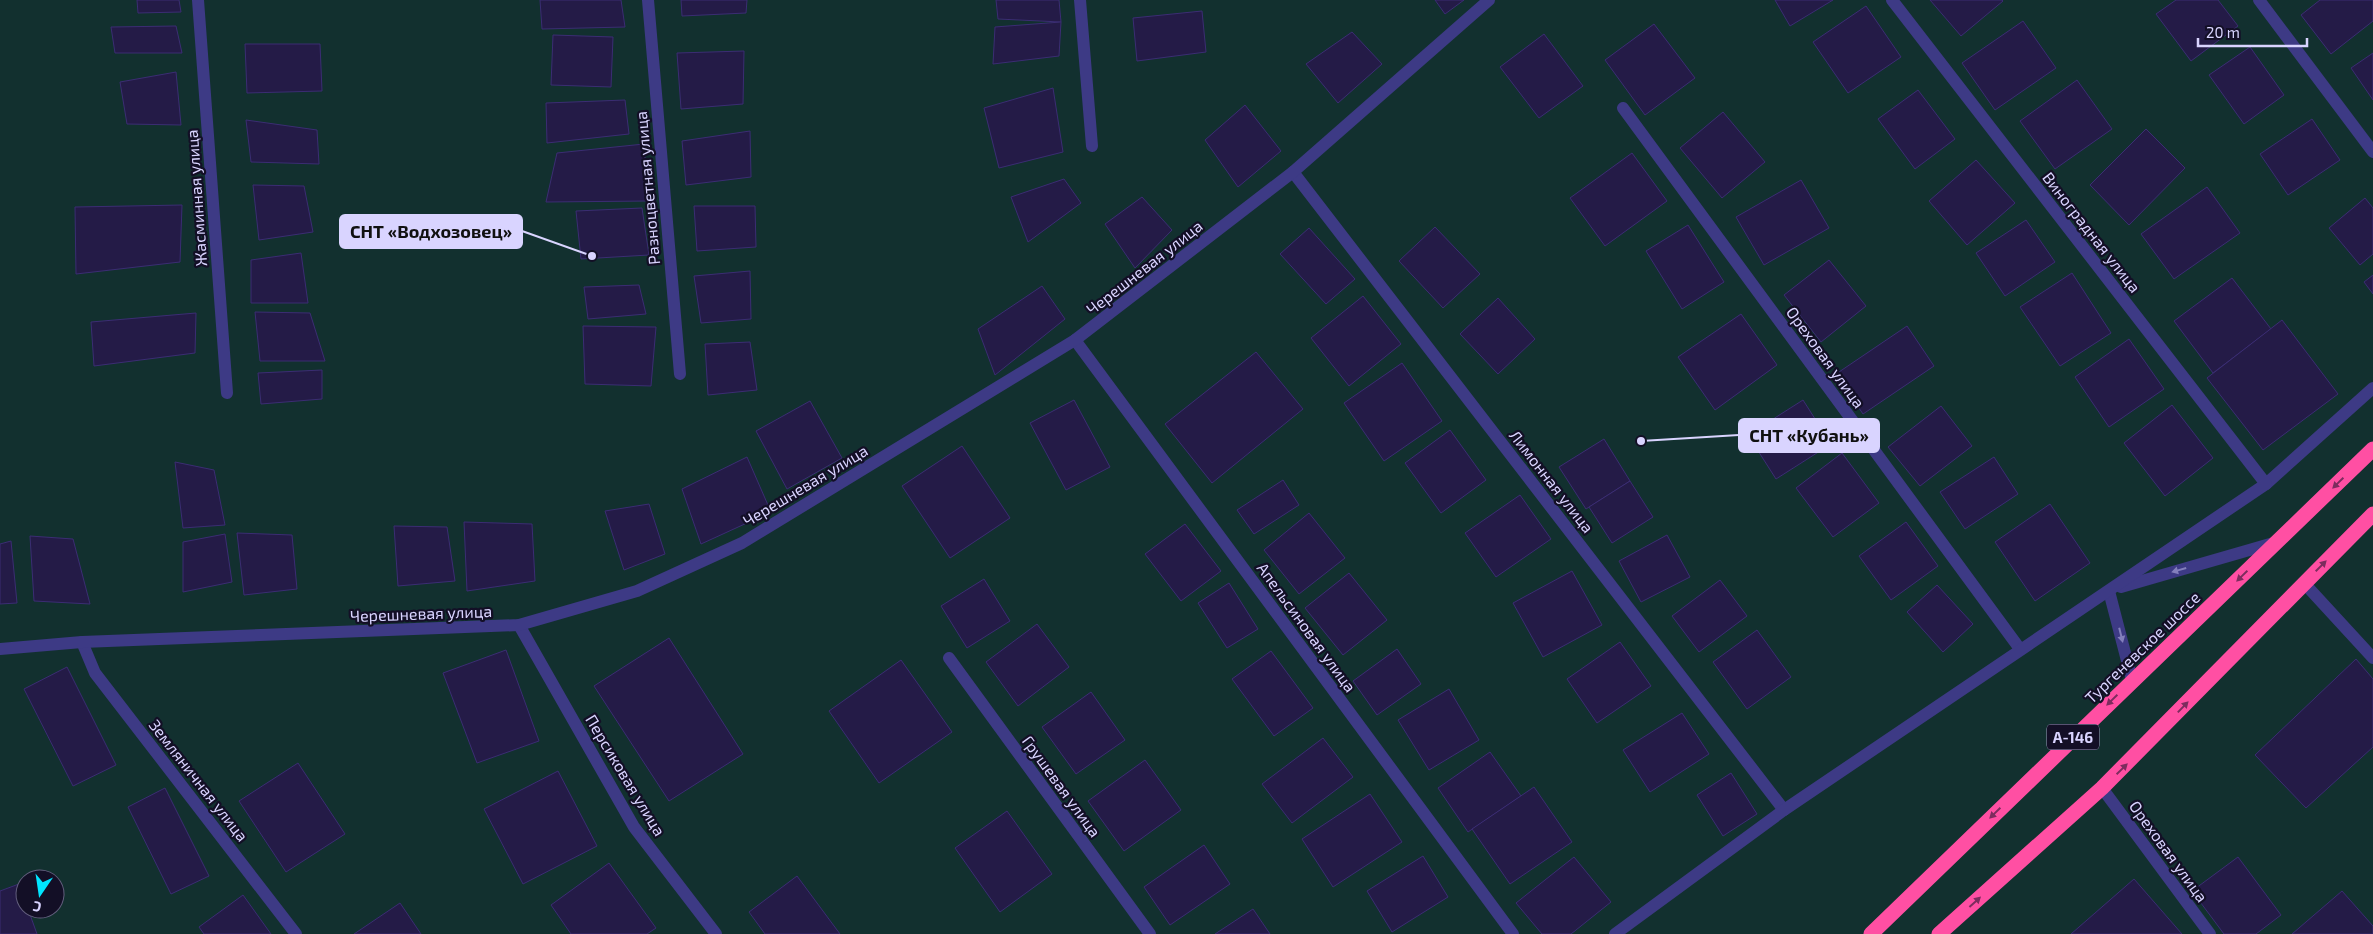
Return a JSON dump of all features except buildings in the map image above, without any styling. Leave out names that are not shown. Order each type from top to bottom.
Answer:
[{"type":"highway","name":"Тургеневское шоссе","points":[[1871,934],[2373,449]]},
{"type":"highway","points":[[1939,934],[2102,788],[2373,514]]},
{"type":"street","name":"Жасминная улица","points":[[198,0],[227,393]]},
{"type":"street","name":"Разноцветная улица","points":[[648,0],[680,374]]},
{"type":"street","points":[[1080,0],[1092,146]]},
{"type":"street","name":"Черешневая улица","points":[[0,649],[82,642],[519,626],[637,590],[742,543],[1075,340],[1293,172],[1489,0]]},
{"type":"street","name":"Виноградная улица","points":[[1892,0],[2266,484]]},
{"type":"street","points":[[2259,0],[2373,152]]},
{"type":"street","name":"Ореховая улица","points":[[1623,108],[2020,650]]},
{"type":"street","name":"Лимонная улица","points":[[1293,172],[1784,810]]},
{"type":"street","name":"Апельсиновая улица","points":[[1075,340],[1513,934]]},
{"type":"street","points":[[1616,934],[1784,810],[2266,484],[2373,388]]},
{"type":"street","points":[[2109,591],[2277,542]]},
{"type":"street","points":[[2304,583],[2373,658]]},
{"type":"street","points":[[2109,591],[2132,680]]},
{"type":"street","name":"Персиковая улица","points":[[519,626],[634,827],[716,934]]},
{"type":"street","name":"Земляничная улица","points":[[82,642],[95,673],[296,934]]},
{"type":"street","name":"Грушевая улица","points":[[949,658],[1150,934]]},
{"type":"street","name":"Ореховая улица","points":[[2102,788],[2210,934]]},
{"type":"green space","points":[[0,0],[2373,0],[2373,934],[0,934]]},
{"type":"place","name":"СНТ «Водхозовец»","points":[[592,256]]},
{"type":"place","name":"СНТ «Кубань»","points":[[1641,441]]}]
